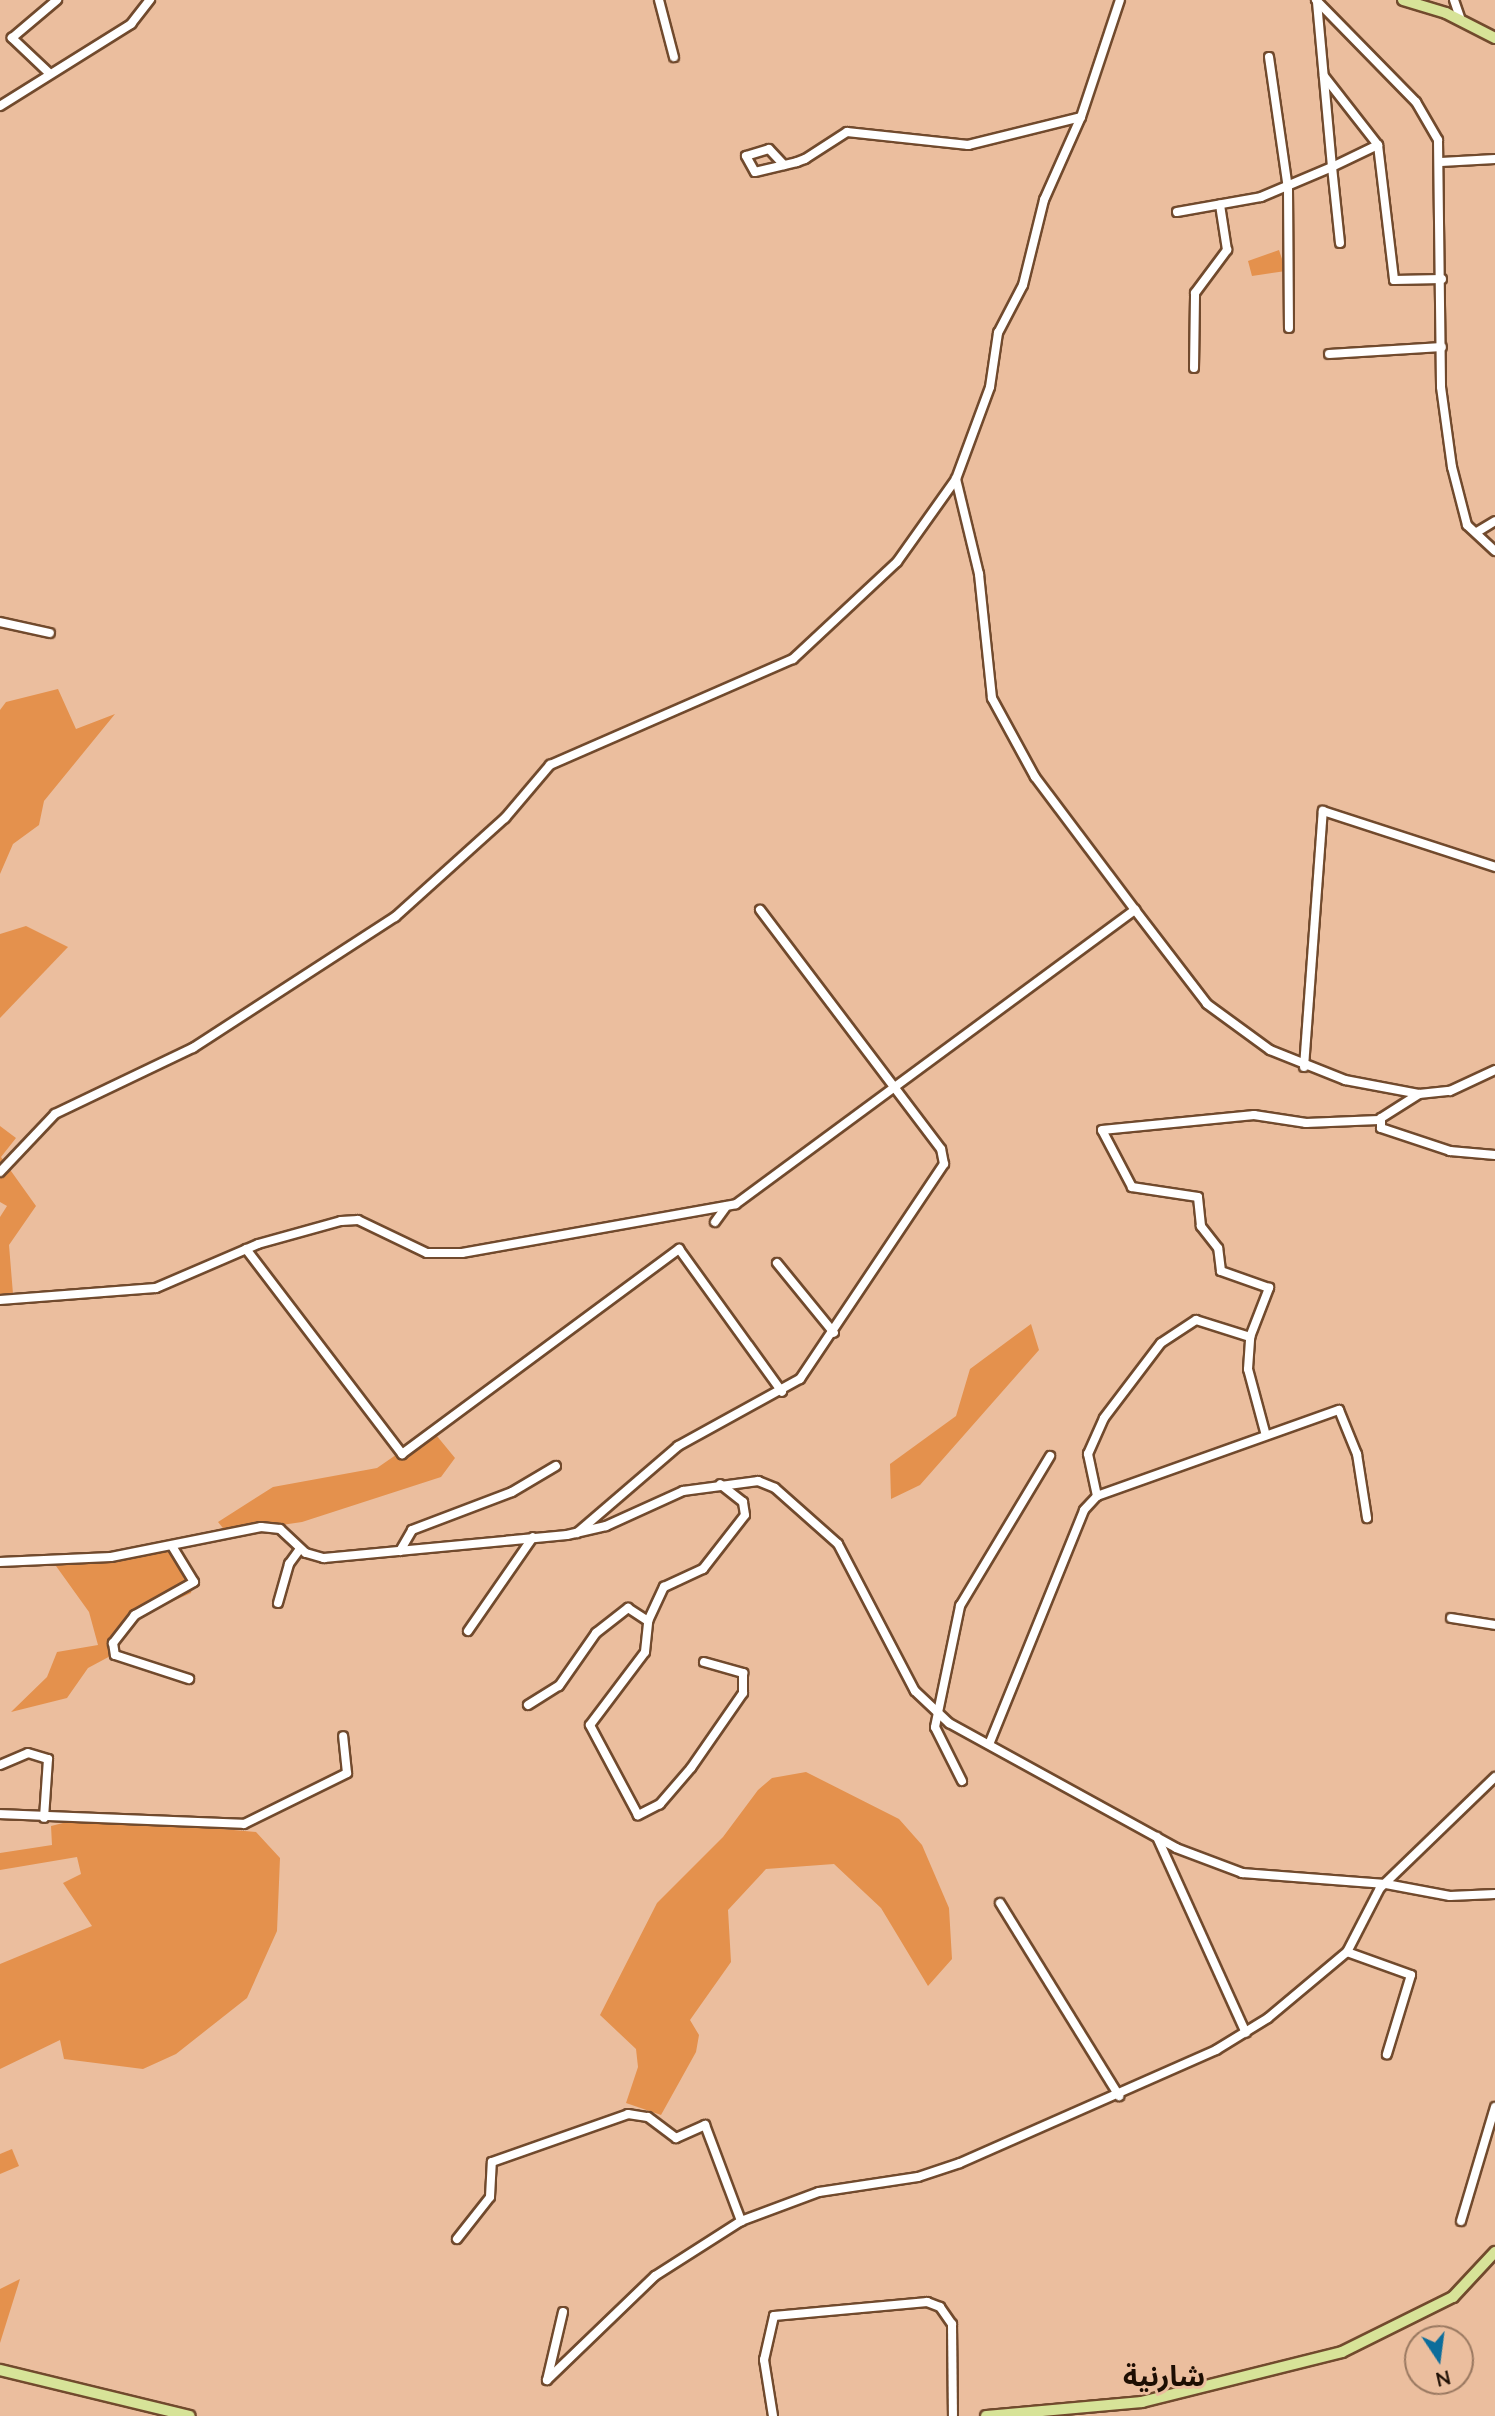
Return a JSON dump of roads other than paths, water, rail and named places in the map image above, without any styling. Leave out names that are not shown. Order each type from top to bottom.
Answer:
[{"type":"main road","points":[[1403,0],[1461,20],[1495,38]]},
{"type":"main road","points":[[986,2416],[1100,2412],[1230,2385],[1364,2344],[1453,2297],[1494,2257]]},
{"type":"main road","points":[[0,2370],[190,2416]]},
{"type":"street","points":[[48,72],[12,38],[57,0]]},
{"type":"street","points":[[0,106],[48,72],[131,24],[150,0]]},
{"type":"street","points":[[659,0],[674,57]]},
{"type":"street","points":[[0,1172],[55,1114],[193,1048],[396,918],[505,818],[550,765],[799,655],[905,553],[956,479],[990,387],[998,332],[1023,285],[1044,200],[1081,117],[1120,0]]},
{"type":"street","points":[[1454,0],[1461,20]]},
{"type":"street","points":[[1317,1],[1340,243]]},
{"type":"street","points":[[1317,1],[1424,113],[1441,162],[1442,347],[1452,467],[1467,525],[1495,551]]},
{"type":"street","points":[[1269,57],[1288,189],[1289,328]]},
{"type":"street","points":[[1324,76],[1378,145],[1392,277],[1442,279]]},
{"type":"street","points":[[783,165],[847,132],[968,145],[1081,117]]},
{"type":"street","points":[[1177,212],[1288,189],[1378,145]]},
{"type":"street","points":[[1441,162],[1495,159]]},
{"type":"street","points":[[1194,368],[1195,293],[1227,250],[1220,205]]},
{"type":"street","points":[[1329,354],[1442,347]]},
{"type":"street","points":[[956,479],[979,573],[992,698],[1035,778],[1218,1015],[1304,1066],[1419,1094],[1450,1091],[1495,1070]]},
{"type":"street","points":[[1477,532],[1495,521]]},
{"type":"street","points":[[0,622],[50,633]]},
{"type":"street","points":[[1304,1066],[1323,811],[1495,867]]},
{"type":"street","points":[[576,1534],[678,1446],[782,1392],[812,1366],[944,1164],[941,1149],[760,910]]},
{"type":"street","points":[[0,1300],[156,1288],[246,1249],[358,1220],[427,1253],[462,1253],[726,1207],[776,1178],[894,1087],[1135,910]]},
{"type":"street","points":[[1265,1432],[1248,1369],[1250,1337],[1269,1288],[1221,1271],[1218,1248],[1203,1232],[1196,1196],[1130,1186],[1103,1128],[1254,1115],[1306,1123],[1379,1120],[1419,1094]]},
{"type":"street","points":[[1379,1120],[1384,1130],[1438,1147],[1495,1155]]},
{"type":"street","points":[[715,1222],[726,1207]]},
{"type":"street","points":[[246,1249],[402,1454],[679,1250],[782,1392]]},
{"type":"street","points":[[777,1263],[834,1333]]},
{"type":"street","points":[[1097,1496],[1088,1454],[1104,1419],[1161,1343],[1196,1320],[1250,1337]]},
{"type":"street","points":[[990,1742],[1084,1510],[1097,1496],[1265,1432],[1339,1410],[1357,1454],[1367,1518]]},
{"type":"street","points":[[962,1781],[942,1746],[936,1714],[960,1606],[1050,1456]]},
{"type":"street","points":[[400,1551],[412,1530],[512,1492],[556,1466]]},
{"type":"street","points":[[0,1562],[110,1558],[271,1527],[300,1549],[324,1558],[576,1534],[683,1491],[747,1480],[775,1488],[826,1530],[853,1568],[907,1679],[936,1714],[1157,1837],[1262,1878],[1386,1884],[1450,1896],[1495,1894]]},
{"type":"street","points":[[704,1662],[743,1673],[743,1693],[660,1804],[638,1815],[590,1725],[645,1653],[648,1621],[664,1587],[703,1569],[745,1516],[743,1502],[720,1484]]},
{"type":"street","points":[[468,1631],[533,1537]]},
{"type":"street","points":[[172,1546],[194,1582],[135,1615],[113,1643],[115,1655],[189,1679]]},
{"type":"street","points":[[278,1603],[289,1564],[300,1549]]},
{"type":"street","points":[[528,1705],[559,1686],[596,1633],[628,1608],[648,1621]]},
{"type":"street","points":[[1451,1618],[1495,1625]]},
{"type":"street","points":[[0,1814],[44,1818],[244,1824],[347,1773],[343,1736]]},
{"type":"street","points":[[0,1765],[28,1753],[48,1759],[44,1818]]},
{"type":"street","points":[[563,2312],[547,2380],[655,2276],[741,2221],[819,2192],[936,2171],[1051,2118],[1119,2096],[1246,2033],[1347,1952],[1386,1884],[1495,1777]]},
{"type":"street","points":[[1157,1837],[1246,2033]]},
{"type":"street","points":[[1000,1903],[1119,2096]]},
{"type":"street","points":[[1347,1952],[1411,1975],[1387,2054]]},
{"type":"street","points":[[1461,2221],[1491,2140],[1495,2108]]},
{"type":"street","points":[[457,2239],[490,2197],[492,2162],[628,2114],[648,2117],[673,2137],[705,2125],[741,2221]]},
{"type":"street","points":[[772,2416],[764,2356],[774,2316],[927,2302],[940,2307],[952,2324],[953,2416]]},
{"type":"district","name":"شارنية","points":[[1164,2375]]}]
